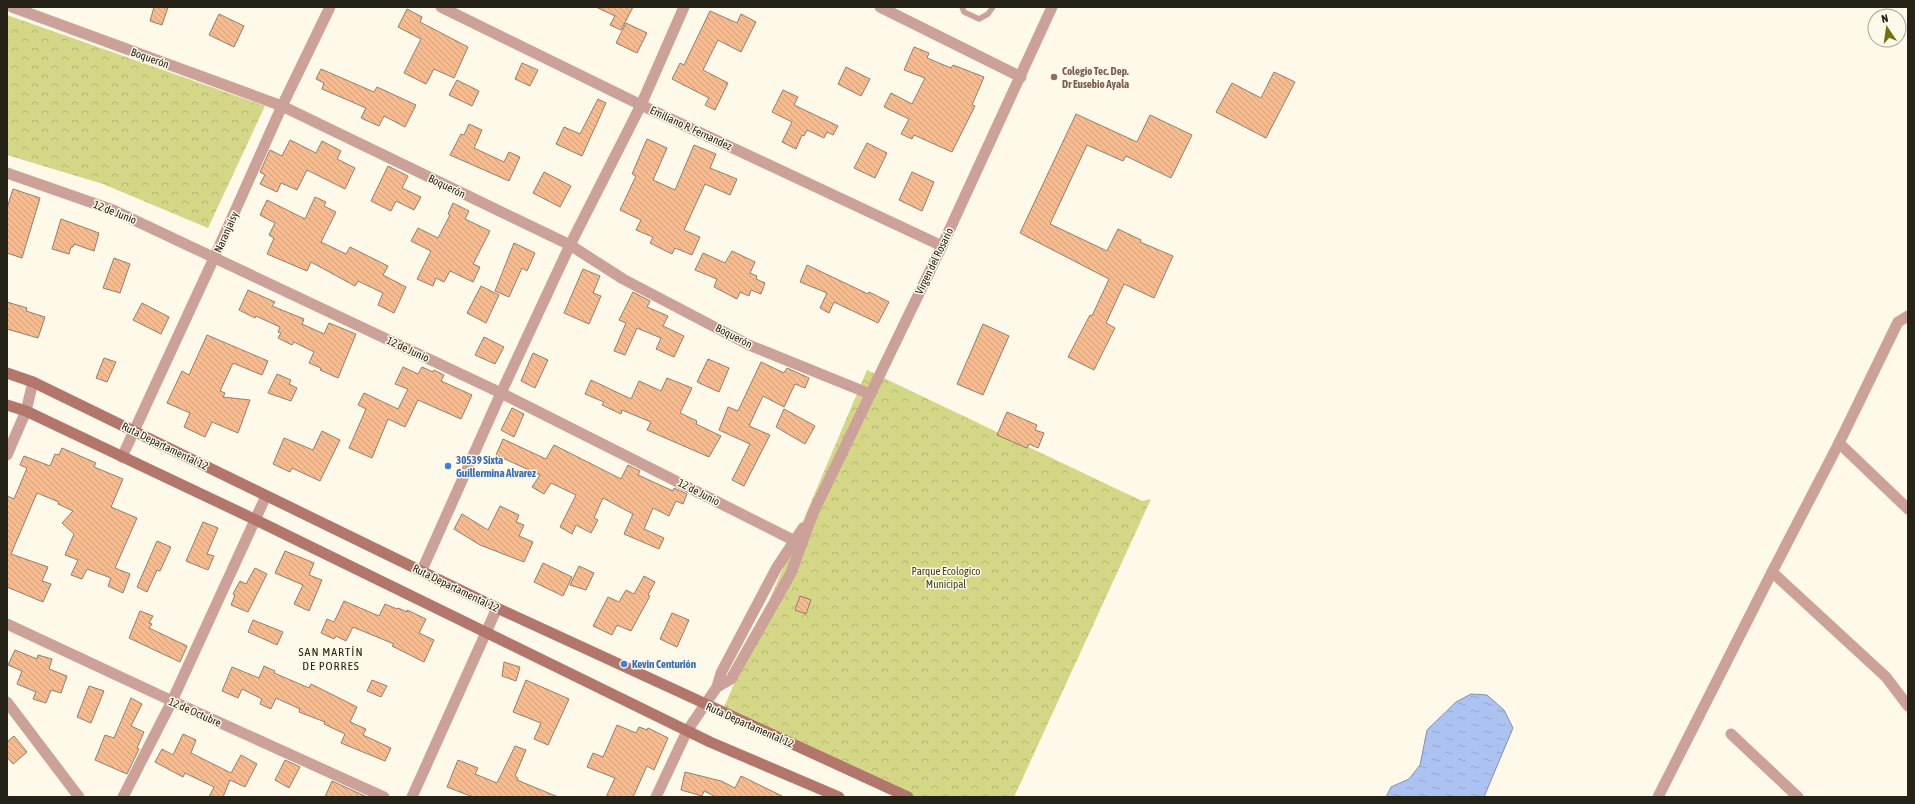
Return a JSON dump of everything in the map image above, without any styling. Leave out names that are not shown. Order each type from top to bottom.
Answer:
[{"type":"main road","name":"Ruta Departamental 12","points":[[7,373],[33,382],[134,430],[497,608],[908,797]]},
{"type":"main road","points":[[7,404],[26,411],[256,520],[710,742],[840,797]]},
{"type":"street","name":"Boquerón","points":[[12,7],[282,106],[570,245],[623,278],[749,345],[870,394]]},
{"type":"street","name":"Naranjaisy","points":[[122,457],[282,106],[330,7]]},
{"type":"street","name":"Emiliano R. Fernandez","points":[[441,7],[641,105],[942,246]]},
{"type":"street","points":[[422,570],[501,393],[570,245],[641,105],[684,7]]},
{"type":"street","points":[[880,7],[1020,77]]},
{"type":"street","name":"Virgen del Rosario","points":[[656,797],[687,731],[717,687],[731,679],[791,573],[798,542],[942,246],[1052,7]]},
{"type":"street","name":"12 de Junio","points":[[7,173],[113,210],[501,393],[798,542]]},
{"type":"street","points":[[1658,797],[1839,443],[1898,322],[1908,316]]},
{"type":"street","points":[[7,455],[26,411],[33,382]]},
{"type":"street","points":[[1839,443],[1908,509]]},
{"type":"street","points":[[123,797],[172,701],[266,496]]},
{"type":"street","points":[[1772,572],[1886,677],[1908,706]]},
{"type":"street","points":[[412,797],[497,608]]},
{"type":"street","name":"12 de Octubre","points":[[7,624],[384,797]]},
{"type":"street","points":[[7,702],[79,797]]},
{"type":"street","points":[[1731,734],[1798,797]]},
{"type":"lane","points":[[962,7],[964,12],[979,19],[988,14],[993,7]]},
{"type":"green space","points":[[7,15],[265,106],[208,228],[103,184],[7,155]]},
{"type":"green space","name":"Parque Ecologico Municipal","points":[[867,370],[1142,501],[1151,499],[1014,797],[908,797],[722,712]]},
{"type":"water","points":[[1471,694],[1487,695],[1504,710],[1513,728],[1484,797],[1386,797],[1391,787],[1409,779],[1420,765],[1427,730],[1456,702]]},
{"type":"building","points":[[154,7],[168,7],[162,25],[150,21]]},
{"type":"building","points":[[596,7],[633,7],[621,30],[610,25],[615,16]]},
{"type":"building","points":[[407,9],[422,17],[420,22],[468,47],[454,78],[434,69],[426,84],[404,73],[421,39],[398,27]]},
{"type":"building","points":[[710,11],[737,23],[741,14],[756,22],[741,52],[718,40],[703,70],[728,83],[715,110],[705,105],[709,98],[672,79],[680,63],[684,65]]},
{"type":"building","points":[[219,14],[244,26],[234,47],[209,35]]},
{"type":"building","points":[[626,23],[647,33],[637,53],[616,43]]},
{"type":"building","points":[[914,47],[929,53],[927,58],[951,68],[953,65],[984,77],[972,105],[975,106],[952,152],[914,135],[912,139],[901,134],[909,119],[884,107],[891,93],[912,104],[925,78],[904,70]]},
{"type":"building","points":[[522,63],[538,70],[530,86],[515,79]]},
{"type":"building","points":[[846,67],[870,79],[861,96],[838,84]]},
{"type":"building","points":[[321,69],[374,92],[377,87],[416,105],[405,127],[384,116],[379,126],[361,118],[366,108],[322,89],[324,83],[316,79]]},
{"type":"building","points":[[1274,72],[1295,82],[1266,138],[1216,112],[1232,83],[1261,98]]},
{"type":"building","points":[[457,80],[479,91],[472,106],[449,95]]},
{"type":"building","points":[[783,90],[798,97],[794,105],[838,126],[833,135],[827,132],[824,138],[807,130],[804,136],[802,135],[796,149],[782,142],[792,122],[772,112]]},
{"type":"building","points":[[598,99],[606,103],[582,156],[556,144],[564,127],[580,134]]},
{"type":"building","points":[[1076,114],[1137,142],[1150,115],[1192,135],[1171,178],[1126,156],[1123,161],[1087,145],[1050,224],[1107,251],[1118,229],[1141,240],[1140,242],[1173,256],[1154,298],[1124,284],[1106,323],[1115,328],[1094,370],[1068,357],[1090,315],[1092,316],[1109,279],[1020,233]]},
{"type":"building","points":[[469,124],[482,130],[474,148],[504,162],[509,152],[520,157],[509,181],[450,155],[461,134],[464,135]]},
{"type":"building","points":[[647,139],[667,148],[653,180],[675,190],[694,145],[716,154],[710,168],[737,179],[730,195],[705,184],[684,230],[700,237],[692,255],[675,248],[672,254],[650,243],[653,237],[636,230],[641,220],[620,210],[636,176],[632,174]]},
{"type":"building","points":[[290,140],[316,153],[322,141],[341,151],[337,159],[355,168],[345,189],[307,170],[297,190],[281,183],[277,192],[260,184],[265,175],[260,172],[270,150],[282,156]]},
{"type":"building","points":[[867,143],[887,153],[875,178],[854,168]]},
{"type":"building","points":[[388,166],[408,176],[402,188],[421,197],[414,210],[396,201],[391,211],[371,201]]},
{"type":"building","points":[[544,172],[571,186],[560,207],[533,193]]},
{"type":"building","points":[[912,172],[934,182],[922,211],[899,200]]},
{"type":"building","points":[[13,189],[40,198],[22,258],[7,253],[7,208]]},
{"type":"building","points":[[315,197],[326,202],[324,206],[336,212],[321,242],[346,254],[350,247],[388,266],[383,275],[406,287],[394,313],[378,305],[383,293],[358,281],[355,286],[311,262],[307,271],[267,254],[274,238],[269,235],[275,223],[260,215],[267,200],[305,219]]},
{"type":"building","points":[[453,203],[469,211],[465,219],[490,231],[473,264],[480,267],[473,282],[450,271],[444,282],[436,278],[433,286],[417,279],[431,251],[411,241],[418,228],[438,238],[450,215],[448,214]]},
{"type":"building","points":[[61,219],[99,233],[94,251],[74,244],[73,247],[71,247],[69,254],[52,249]]},
{"type":"building","points":[[514,243],[535,253],[527,271],[522,268],[509,297],[495,291]]},
{"type":"building","points":[[732,251],[755,262],[750,273],[757,276],[756,279],[765,283],[761,294],[751,290],[749,296],[740,292],[737,299],[714,287],[717,279],[695,270],[703,253],[725,263]]},
{"type":"building","points":[[114,258],[130,264],[120,293],[103,288]]},
{"type":"building","points":[[807,265],[868,294],[869,292],[889,302],[878,323],[834,302],[829,313],[820,308],[827,293],[800,282]]},
{"type":"building","points":[[583,269],[600,276],[593,293],[601,296],[589,324],[564,313]]},
{"type":"building","points":[[481,286],[499,295],[486,323],[467,313]]},
{"type":"building","points":[[248,290],[275,302],[272,306],[304,319],[302,324],[324,334],[329,323],[356,334],[338,378],[309,363],[314,352],[294,342],[292,345],[278,338],[281,333],[278,332],[280,327],[256,316],[255,318],[239,310]]},
{"type":"building","points":[[633,292],[650,301],[647,307],[668,316],[663,326],[684,336],[674,357],[656,349],[661,338],[637,328],[625,355],[614,351],[626,323],[619,320]]},
{"type":"building","points":[[7,302],[27,308],[26,311],[45,317],[38,338],[7,329]]},
{"type":"building","points":[[142,303],[169,317],[161,334],[133,320]]},
{"type":"building","points":[[983,324],[1009,336],[983,395],[957,384]]},
{"type":"building","points":[[207,335],[268,361],[262,375],[233,363],[220,391],[225,393],[223,397],[250,400],[238,433],[212,422],[205,437],[184,427],[190,413],[167,403],[182,371],[189,375]]},
{"type":"building","points":[[484,337],[504,347],[495,364],[475,355]]},
{"type":"building","points":[[533,353],[548,360],[535,388],[521,381]]},
{"type":"building","points":[[104,358],[116,362],[107,382],[96,378]]},
{"type":"building","points":[[708,359],[729,368],[719,392],[697,382]]},
{"type":"building","points":[[761,362],[784,373],[787,368],[809,378],[805,388],[795,384],[784,407],[763,396],[749,426],[770,435],[744,486],[732,480],[750,444],[719,430],[728,407],[738,411]]},
{"type":"building","points":[[403,367],[418,374],[422,367],[433,372],[434,370],[444,375],[441,381],[472,395],[461,419],[418,400],[405,427],[388,419],[372,458],[349,448],[366,409],[358,405],[364,393],[398,409],[408,389],[395,384]]},
{"type":"building","points":[[277,374],[291,380],[289,384],[297,388],[291,401],[268,393]]},
{"type":"building","points":[[667,378],[692,388],[680,413],[697,421],[696,424],[721,436],[709,457],[647,430],[651,422],[622,410],[621,414],[602,405],[604,402],[585,394],[591,380],[631,399],[639,381],[661,391]]},
{"type":"building","points":[[512,408],[524,414],[514,437],[501,430]]},
{"type":"building","points":[[784,409],[815,426],[805,444],[776,427]]},
{"type":"building","points":[[1007,412],[1037,425],[1035,430],[1044,433],[1038,448],[1029,444],[1027,448],[997,435]]},
{"type":"building","points":[[322,431],[340,440],[320,481],[292,468],[290,472],[273,464],[284,438],[313,450]]},
{"type":"building","points":[[503,439],[546,459],[554,445],[621,479],[628,465],[640,471],[638,475],[673,491],[674,488],[687,494],[683,504],[676,501],[669,516],[653,508],[644,529],[664,538],[659,549],[624,534],[633,514],[603,498],[594,518],[598,520],[591,533],[576,525],[572,534],[560,527],[576,495],[551,483],[544,494],[532,487],[540,475],[496,455]]},
{"type":"building","points":[[62,448],[96,463],[94,467],[123,479],[111,507],[137,518],[115,568],[130,574],[123,593],[108,586],[111,578],[87,569],[82,579],[71,575],[78,560],[65,555],[74,534],[62,523],[73,511],[58,504],[59,502],[37,493],[11,554],[48,567],[42,581],[51,584],[43,602],[7,587],[7,496],[14,499],[27,468],[20,465],[24,456],[50,466],[55,454],[59,455]]},
{"type":"building","points":[[500,506],[519,515],[516,522],[524,525],[519,536],[533,542],[524,562],[480,545],[454,529],[462,514],[488,530]]},
{"type":"building","points":[[203,522],[218,528],[207,554],[214,556],[208,570],[186,561]]},
{"type":"building","points":[[157,541],[171,547],[160,571],[157,570],[147,592],[137,587]]},
{"type":"building","points":[[285,551],[314,563],[309,575],[322,580],[309,611],[294,604],[303,585],[275,573]]},
{"type":"building","points":[[543,563],[572,577],[563,596],[534,582]]},
{"type":"building","points":[[579,566],[594,573],[586,590],[570,585]]},
{"type":"building","points":[[255,568],[267,574],[248,612],[231,605],[235,595],[233,594],[240,581],[246,584]]},
{"type":"building","points":[[644,576],[655,582],[648,595],[650,596],[631,631],[617,625],[612,635],[593,626],[608,597],[619,602],[626,590],[634,594]]},
{"type":"building","points":[[800,596],[811,600],[806,614],[795,610]]},
{"type":"building","points":[[344,601],[379,616],[385,604],[407,612],[407,610],[426,619],[419,633],[434,640],[424,662],[392,646],[394,644],[353,627],[346,641],[336,636],[334,639],[321,633],[327,619],[334,622]]},
{"type":"building","points":[[140,611],[153,616],[149,623],[152,624],[149,628],[187,646],[180,662],[129,638]]},
{"type":"building","points":[[672,613],[689,620],[677,647],[660,639]]},
{"type":"building","points":[[253,620],[283,632],[277,645],[248,632]]},
{"type":"building","points":[[15,650],[37,659],[38,655],[52,659],[49,669],[67,676],[61,693],[51,690],[46,703],[33,699],[36,692],[17,684],[22,671],[8,665]]},
{"type":"building","points":[[504,662],[520,667],[516,681],[502,676]]},
{"type":"building","points":[[264,666],[275,671],[274,673],[309,688],[311,684],[357,707],[350,722],[366,729],[363,735],[391,748],[385,761],[341,743],[345,734],[324,724],[325,722],[299,712],[300,709],[276,698],[271,709],[260,704],[262,699],[242,689],[238,698],[222,691],[232,667],[259,678]]},
{"type":"building","points":[[372,680],[387,686],[381,697],[367,691]]},
{"type":"building","points":[[526,680],[569,699],[548,745],[534,739],[541,723],[513,712]]},
{"type":"building","points":[[89,686],[104,691],[91,723],[77,717]]},
{"type":"building","points":[[131,698],[142,704],[131,726],[144,732],[137,748],[139,749],[127,774],[95,760],[105,735],[114,738]]},
{"type":"building","points":[[617,725],[636,733],[639,727],[647,730],[648,728],[668,738],[654,770],[647,766],[633,797],[606,797],[615,778],[587,767],[593,753],[603,757]]},
{"type":"building","points":[[183,734],[196,740],[191,753],[231,773],[241,755],[257,764],[245,787],[230,780],[223,797],[209,797],[214,787],[185,773],[183,777],[155,762],[162,749],[173,755]]},
{"type":"building","points":[[14,736],[27,752],[13,764],[7,757],[7,742]]},
{"type":"building","points":[[515,746],[526,750],[515,776],[518,778],[517,780],[558,797],[473,797],[447,787],[458,760],[478,768],[475,774],[497,783]]},
{"type":"building","points":[[285,760],[300,767],[289,788],[275,780]]},
{"type":"building","points":[[685,772],[721,781],[735,788],[741,776],[784,797],[716,797],[704,791],[702,796],[681,790]]},
{"type":"building","points":[[332,781],[367,797],[325,797]]},
{"type":"place","name":"Colegio Tec. Dep. Dr Eusebio Ayala","points":[[1054,77]]},
{"type":"place","name":"30539 Sixta Guillermina Alvarez","points":[[448,466]]},
{"type":"place","name":"Kevin Centurión","points":[[624,664]]},
{"type":"district","name":"SAN MARTÍN DE PORRES","points":[[331,659]]}]
